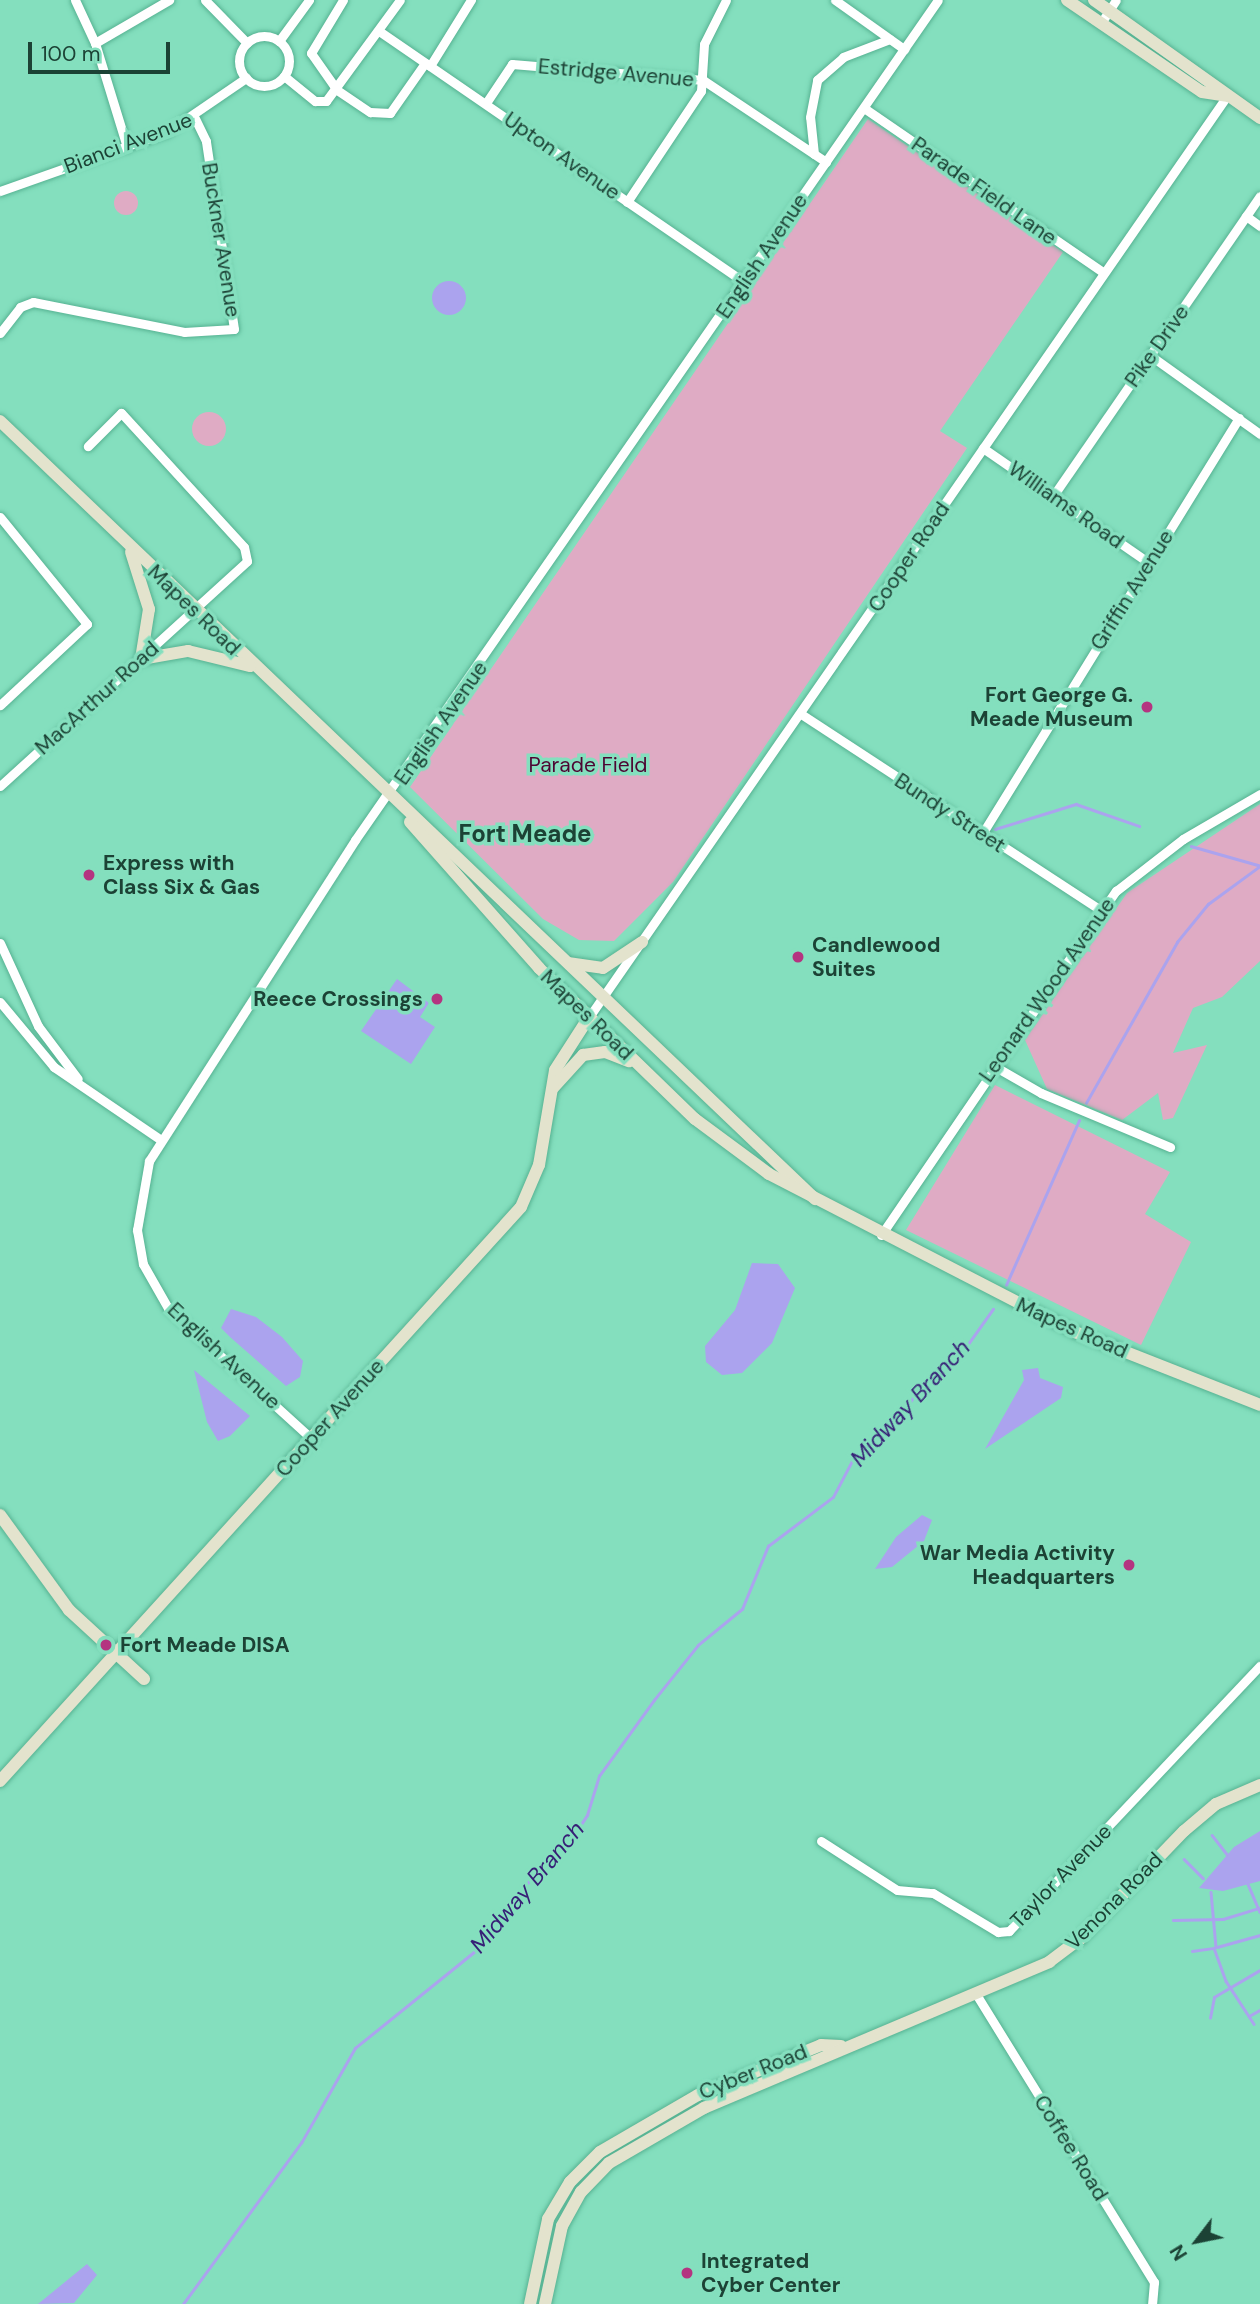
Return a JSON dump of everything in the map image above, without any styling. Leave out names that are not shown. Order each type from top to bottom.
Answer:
[{"type":"street","points":[[75,0],[95,43],[127,147]]},
{"type":"street","points":[[95,43],[169,0]]},
{"type":"street","points":[[205,0],[247,43]]},
{"type":"street","points":[[279,41],[309,0]]},
{"type":"street","points":[[343,0],[311,53],[337,90],[370,112],[390,113],[428,65],[471,0]]},
{"type":"street","points":[[284,76],[315,101],[337,90],[400,0]]},
{"type":"street","points":[[627,202],[703,80],[707,33],[726,0]]},
{"type":"street","points":[[835,0],[904,49]]},
{"type":"street","name":"English Avenue","points":[[313,1440],[168,1308],[143,1264],[137,1200],[161,1140],[390,797],[938,0]]},
{"type":"street","points":[[1068,0],[1202,92],[1227,96]]},
{"type":"street","points":[[1094,0],[1113,5],[1227,96],[1260,118]]},
{"type":"street","points":[[1101,23],[1113,5]]},
{"type":"street","name":"Upton Avenue","points":[[379,31],[744,282]]},
{"type":"street","points":[[260,36],[279,41],[289,58],[284,76],[267,86],[246,78],[239,65],[247,43],[260,36]]},
{"type":"street","points":[[814,154],[810,117],[817,80],[843,57],[890,39]]},
{"type":"street","name":"Estridge Avenue","points":[[486,103],[512,64],[703,80],[826,162]]},
{"type":"street","name":"Bianci Avenue","points":[[1,187],[127,147],[195,118],[246,78]]},
{"type":"street","name":"Cooper Road","points":[[589,1017],[1227,96]]},
{"type":"street","name":"Parade Field Lane","points":[[864,108],[1104,273]]},
{"type":"street","name":"Buckner Avenue","points":[[0,332],[20,307],[33,302],[184,332],[234,329],[206,141],[195,118]]},
{"type":"street","name":"Pike Drive","points":[[1053,496],[1260,196]]},
{"type":"street","points":[[1246,216],[1260,226]]},
{"type":"street","points":[[1151,356],[1260,434]]},
{"type":"street","name":"MacArthur Road","points":[[0,786],[244,566],[244,547],[121,413],[89,446]]},
{"type":"street","name":"Griffin Avenue","points":[[982,834],[1239,418]]},
{"type":"street","name":"Mapes Road","points":[[0,421],[390,797],[815,1199]]},
{"type":"street","name":"Williams Road","points":[[983,448],[1149,563]]},
{"type":"street","points":[[0,517],[87,624],[0,705]]},
{"type":"street","points":[[130,548],[149,609],[141,659],[188,651],[255,668]]},
{"type":"street","name":"Bundy Street","points":[[801,714],[1101,910]]},
{"type":"street","name":"Leonard Wood Avenue","points":[[881,1235],[1101,910],[1155,858],[1260,794]]},
{"type":"street","name":"Mapes Road","points":[[390,797],[589,1017],[695,1119],[815,1199],[881,1235],[1075,1332],[1260,1405]]},
{"type":"street","points":[[564,961],[603,968],[642,942]]},
{"type":"street","points":[[0,943],[4,957],[38,1026],[81,1083]]},
{"type":"street","points":[[0,1002],[22,1035],[54,1068],[81,1083],[161,1140]]},
{"type":"street","name":"Cooper Avenue","points":[[0,1782],[114,1653],[313,1440],[521,1207],[539,1165],[551,1091],[560,1058],[589,1017]]},
{"type":"street","points":[[22,1035],[38,1026]]},
{"type":"street","points":[[551,1091],[589,1053],[639,1065]]},
{"type":"street","points":[[994,1066],[1041,1093],[1170,1147]]},
{"type":"street","points":[[0,1515],[69,1610],[144,1679]]},
{"type":"street","name":"Taylor Avenue","points":[[821,1841],[897,1890],[933,1893],[998,1932],[1009,1931],[1260,1666]]},
{"type":"street","name":"Venona Road","points":[[841,2046],[976,1994],[1049,1962],[1080,1939],[1184,1831],[1216,1804],[1260,1785]]},
{"type":"street","name":"Coffee Road","points":[[976,1994],[1154,2282],[1152,2304]]},
{"type":"street","name":"Cyber Road","points":[[530,2304],[548,2219],[594,2157],[698,2095],[821,2045],[841,2046]]},
{"type":"street","name":"Cyber Road","points":[[545,2304],[556,2238],[598,2172],[681,2119],[827,2059],[841,2046]]},
{"type":"green space","name":"Parade Field","points":[[868,119],[1063,252],[940,431],[967,448],[673,882],[614,941],[579,940],[543,919],[410,787]]},
{"type":"green space","points":[[126,191],[134,195],[138,203],[134,211],[126,215],[118,211],[114,203],[118,195]]},
{"type":"green space","points":[[209,412],[221,417],[226,429],[221,441],[209,446],[197,441],[192,429],[197,417]]},
{"type":"green space","points":[[1260,804],[1260,961],[1222,997],[1193,1008],[1173,1053],[1207,1045],[1173,1118],[1163,1120],[1158,1093],[1122,1120],[1047,1089],[1025,1040],[1127,893]]},
{"type":"green space","points":[[995,1085],[1170,1172],[1145,1214],[1191,1242],[1141,1345],[906,1230]]},
{"type":"shaded area","points":[[449,281],[461,286],[466,298],[461,310],[449,315],[437,310],[432,298],[437,286]]},
{"type":"shaded area","points":[[397,979],[429,1003],[420,1017],[435,1027],[411,1064],[361,1031]]},
{"type":"shaded area","points":[[752,1263],[778,1264],[795,1288],[772,1343],[742,1373],[722,1375],[706,1362],[705,1346],[735,1310]]},
{"type":"shaded area","points":[[231,1309],[256,1317],[282,1337],[303,1361],[300,1377],[286,1386],[230,1337],[221,1328]]},
{"type":"shaded area","points":[[1038,1368],[1040,1378],[1063,1387],[1061,1398],[985,1449],[1024,1380],[1022,1370]]},
{"type":"shaded area","points":[[194,1370],[250,1416],[230,1436],[218,1441],[207,1422]]},
{"type":"shaded area","points":[[922,1515],[932,1520],[924,1541],[892,1567],[875,1569],[896,1537]]},
{"type":"shaded area","points":[[1260,1831],[1260,1881],[1223,1891],[1199,1888],[1234,1847]]},
{"type":"shaded area","points":[[87,2264],[97,2275],[74,2303],[38,2304]]},
{"type":"waterway","points":[[995,829],[1076,804],[1139,826]]},
{"type":"waterway","points":[[1191,846],[1258,865]]},
{"type":"waterway","name":"Midway Branch","points":[[1086,1103],[1177,942],[1208,904],[1260,866]]},
{"type":"waterway","name":"Midway Branch","points":[[1006,1285],[1079,1120]]},
{"type":"waterway","name":"Midway Branch","points":[[183,2304],[301,2143],[355,2048],[480,1947],[541,1865],[567,1846],[587,1815],[599,1776],[654,1700],[698,1645],[742,1609],[768,1546],[833,1497],[852,1461],[888,1434],[917,1392],[961,1354],[993,1309]]},
{"type":"waterway","points":[[1212,1835],[1227,1854]]},
{"type":"waterway","points":[[1184,1859],[1203,1878]]},
{"type":"waterway","points":[[1248,1884],[1260,1912]]},
{"type":"waterway","points":[[1211,1892],[1216,1947]]},
{"type":"waterway","points":[[1173,1920],[1223,1919],[1260,1908]]},
{"type":"waterway","points":[[1217,1947],[1260,1935]]},
{"type":"waterway","points":[[1192,1951],[1214,1948],[1226,1981],[1254,2024]]},
{"type":"waterway","points":[[1210,2018],[1214,1997],[1260,1970]]},
{"type":"waterway","points":[[1249,2016],[1260,2010]]},
{"type":"place","name":"Fort George G. Meade Museum","points":[[1147,707]]},
{"type":"place","name":"Express with Class Six & Gas","points":[[89,875]]},
{"type":"place","name":"Candlewood Suites","points":[[798,957]]},
{"type":"place","name":"Reece Crossings","points":[[437,999]]},
{"type":"place","name":"War Media Activity Headquarters","points":[[1129,1565]]},
{"type":"place","name":"Fort Meade DISA","points":[[106,1645]]},
{"type":"place","name":"Integrated Cyber Center","points":[[687,2273]]},
{"type":"district","name":"Fort Meade","points":[[525,834]]}]
